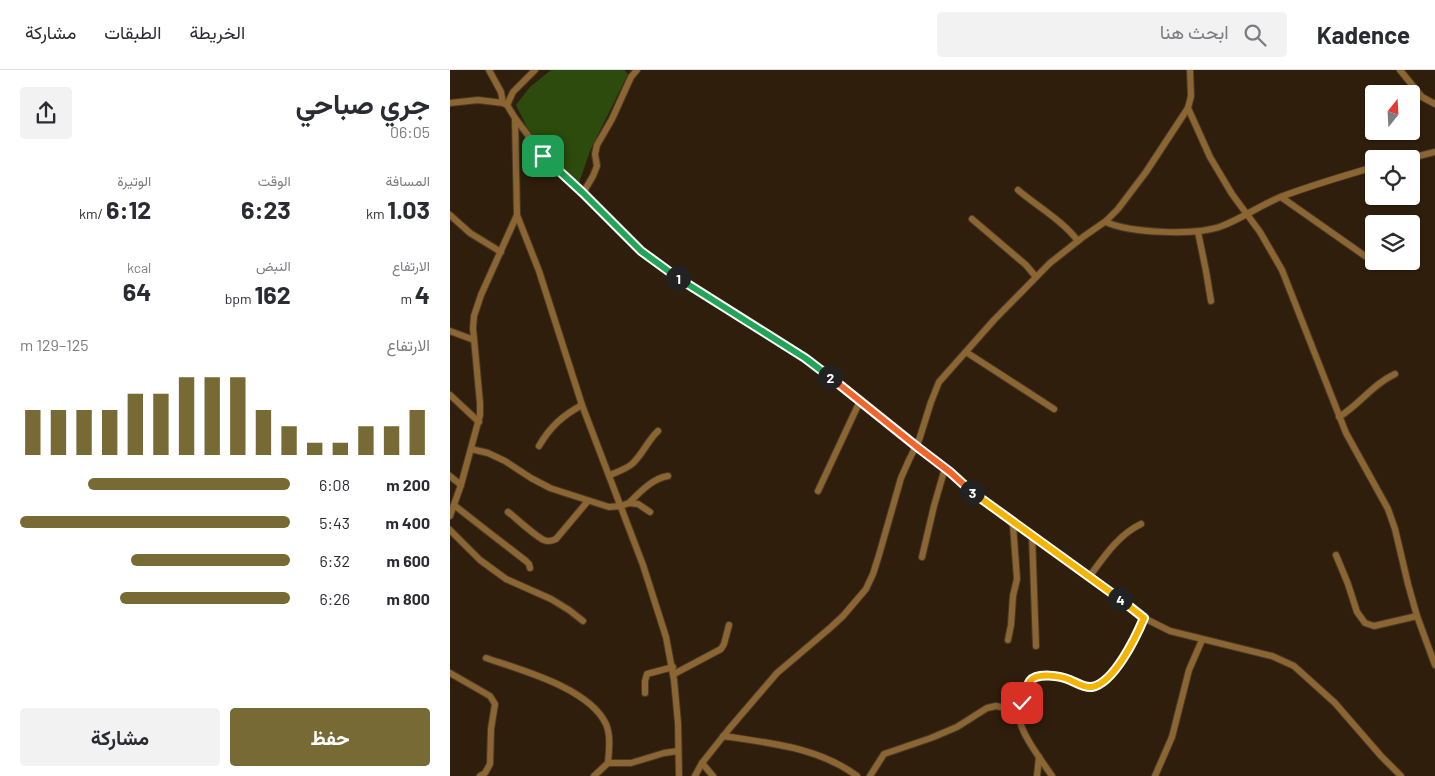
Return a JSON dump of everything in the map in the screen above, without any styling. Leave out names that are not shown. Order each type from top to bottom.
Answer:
[{"type":"street","points":[[489,70],[505,104],[543,156],[650,259],[805,358],[945,468],[978,497],[1144,618],[1170,631],[1272,656],[1294,666],[1335,703],[1401,776]]},
{"type":"street","points":[[505,104],[513,92],[535,70]]},
{"type":"street","points":[[583,193],[597,166],[595,154],[597,145],[612,119],[631,77],[637,70]]},
{"type":"street","points":[[696,776],[702,763],[723,736],[778,673],[830,628],[866,589],[879,555],[901,478],[916,446],[939,382],[994,320],[1050,263],[1106,222],[1118,209],[1188,108],[1191,96],[1190,70]]},
{"type":"street","points":[[1400,70],[1422,97],[1435,104]]},
{"type":"street","points":[[450,103],[478,100],[505,104]]},
{"type":"street","points":[[1188,108],[1210,157],[1282,270],[1339,417],[1360,461],[1388,509],[1395,529],[1408,584],[1435,665]]},
{"type":"street","points":[[515,118],[517,215],[539,271],[582,404],[643,565],[666,637],[673,671],[679,776]]},
{"type":"street","points":[[1420,156],[1435,152]]},
{"type":"street","points":[[1106,222],[1114,226],[1176,232],[1198,232],[1213,229],[1281,197],[1365,170]]},
{"type":"street","points":[[1018,190],[1067,228],[1078,241]]},
{"type":"street","points":[[1281,197],[1365,256]]},
{"type":"street","points":[[450,215],[470,233],[501,252]]},
{"type":"street","points":[[450,516],[461,485],[478,422],[480,403],[473,328],[474,316],[480,295],[517,215]]},
{"type":"street","points":[[972,219],[1026,265],[1036,277]]},
{"type":"street","points":[[1198,232],[1211,301]]},
{"type":"street","points":[[450,331],[474,340]]},
{"type":"street","points":[[966,352],[1054,409]]},
{"type":"street","points":[[1339,417],[1357,404],[1377,384],[1395,374]]},
{"type":"street","points":[[450,395],[478,422]]},
{"type":"street","points":[[818,492],[860,401]]},
{"type":"street","points":[[539,446],[547,432],[557,422],[582,404]]},
{"type":"street","points":[[610,475],[632,463],[658,431]]},
{"type":"street","points":[[471,449],[488,453],[505,461],[550,488],[609,507],[621,506],[630,502],[661,477],[668,476]]},
{"type":"street","points":[[922,557],[945,468]]},
{"type":"street","points":[[450,476],[461,485]]},
{"type":"street","points":[[508,512],[542,540],[550,541],[556,539],[588,501]]},
{"type":"street","points":[[630,502],[638,504],[650,512]]},
{"type":"street","points":[[454,505],[526,561],[530,568]]},
{"type":"street","points":[[1007,517],[1013,525],[1017,580],[1013,596],[1008,640]]},
{"type":"street","points":[[1089,577],[1122,536],[1141,524]]},
{"type":"street","points":[[450,530],[480,560],[506,579],[551,599],[570,610],[583,621]]},
{"type":"street","points":[[1032,535],[1036,646]]},
{"type":"street","points":[[1336,555],[1357,612],[1365,622],[1374,626],[1418,616]]},
{"type":"street","points":[[1052,776],[1020,723],[1020,711],[1030,681],[1036,676],[1056,676],[1093,687],[1104,680],[1119,664],[1144,618]]},
{"type":"street","points":[[646,693],[645,681],[646,675],[649,672],[673,671],[721,649],[729,625]]},
{"type":"street","points":[[1155,776],[1172,737],[1189,670],[1202,640]]},
{"type":"street","points":[[486,658],[532,673],[565,688],[591,705],[601,716],[608,730],[608,763]]},
{"type":"street","points":[[450,673],[490,696],[495,704],[491,729],[490,764],[485,773],[480,776]]},
{"type":"street","points":[[870,776],[884,754],[957,727],[987,708],[996,706],[1020,711]]},
{"type":"street","points":[[723,736],[769,742],[808,752],[831,760],[856,776]]},
{"type":"street","points":[[594,776],[608,763],[631,763],[664,753],[678,751]]},
{"type":"street","points":[[1038,776],[1039,757]]},
{"type":"street","points":[[702,763],[713,776]]},
{"type":"green space","points":[[551,70],[624,70],[628,74],[590,151],[579,183],[531,135],[516,105],[530,87]]},
{"type":"route","points":[[543,156],[650,259],[805,358],[950,472],[978,497],[1144,618],[1127,652],[1119,664],[1100,684],[1088,687],[1063,677],[1036,676],[1030,681],[1022,703]]}]
